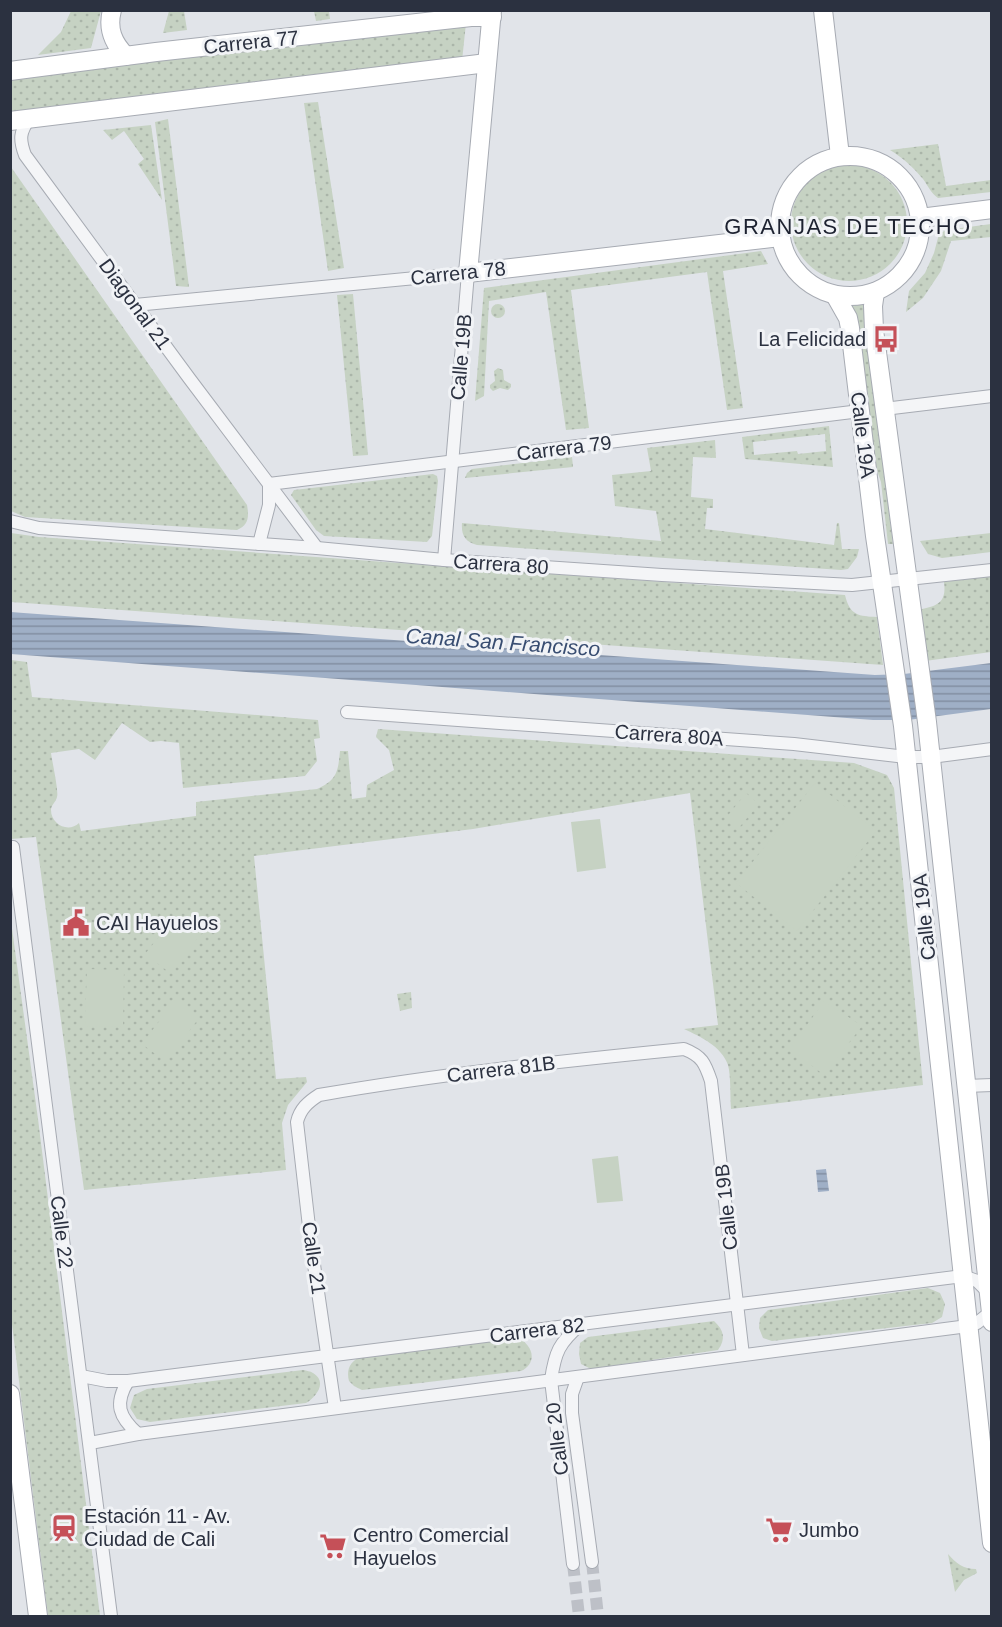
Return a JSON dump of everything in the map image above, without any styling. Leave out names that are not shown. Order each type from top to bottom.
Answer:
[{"type":"street","points":[[112,10],[110,18],[112,38],[126,56]]},
{"type":"street","points":[[823,10],[840,156]]},
{"type":"street","name":"Carrera 77","points":[[10,70],[492,14]]},
{"type":"street","name":"Calle 19B","points":[[444,560],[492,14]]},
{"type":"street","points":[[10,121],[486,63]]},
{"type":"street","name":"Diagonal 21","points":[[29,118],[21,135],[25,155],[269,484]]},
{"type":"street","points":[[840,156],[871,159],[886,166],[899,176],[909,188],[916,202],[920,218],[920,237],[915,255],[905,271],[892,284],[862,296],[835,295],[815,288],[798,275],[786,258],[780,237],[779,219],[784,201],[793,184],[806,171],[822,161],[840,156]]},
{"type":"street","points":[[920,218],[992,210]]},
{"type":"street","name":"Carrera 78","points":[[135,305],[468,273],[780,237]]},
{"type":"street","name":"Calle 19A","points":[[875,292],[873,321],[927,722],[991,1315]]},
{"type":"street","name":"Calle 19A","points":[[835,295],[848,318],[903,726],[992,1543]]},
{"type":"street","points":[[884,409],[992,396]]},
{"type":"street","name":"Carrera 79","points":[[269,484],[860,411]]},
{"type":"street","points":[[259,544],[269,505],[269,484]]},
{"type":"street","points":[[269,484],[317,548]]},
{"type":"street","name":"Carrera 80","points":[[10,521],[39,528],[317,548],[444,560],[852,585],[992,570]]},
{"type":"street","name":"Carrera 80A","points":[[347,712],[794,744],[906,757],[931,757],[992,749]]},
{"type":"street","name":"Calle 22","points":[[13,847],[111,1617]]},
{"type":"street","name":"Carrera 81B","points":[[303,1108],[319,1095],[385,1083],[500,1069],[684,1049],[694,1053],[702,1060]]},
{"type":"street","name":"Calle 19B","points":[[702,1060],[711,1081],[743,1355]]},
{"type":"street","points":[[966,1086],[992,1085]]},
{"type":"street","name":"Calle 21","points":[[303,1108],[297,1122],[311,1244],[335,1408]]},
{"type":"street","points":[[963,1276],[977,1281],[988,1292]]},
{"type":"street","name":"Carrera 82","points":[[81,1376],[107,1381],[128,1381],[963,1276]]},
{"type":"street","points":[[90,1443],[138,1434],[968,1326],[991,1315]]},
{"type":"street","name":"Calle 20","points":[[573,1564],[551,1380],[554,1359],[560,1347],[581,1324]]},
{"type":"street","name":"Calle 20","points":[[578,1377],[572,1394],[572,1413],[592,1562]]},
{"type":"street","points":[[128,1381],[120,1396],[120,1411],[128,1426],[138,1434]]},
{"type":"street","points":[[11,1404],[38,1617]]},
{"type":"street","points":[[10,1458],[21,1479]]},
{"type":"green space","points":[[71,11],[101,11],[91,48],[38,55],[61,32]]},
{"type":"green space","points":[[169,11],[184,11],[187,30],[163,33]]},
{"type":"green space","points":[[314,11],[329,11],[330,19],[316,21]]},
{"type":"green space","points":[[466,23],[462,61],[11,114],[10,76]]},
{"type":"green space","points":[[318,102],[344,268],[328,271],[304,103]]},
{"type":"green space","points":[[168,119],[189,287],[176,286],[155,122]]},
{"type":"green space","points":[[151,125],[162,200],[138,164],[144,159],[124,131],[112,140],[103,130]]},
{"type":"green space","points":[[938,144],[946,186],[991,180],[991,192],[938,198],[912,167],[890,150]]},
{"type":"green space","points":[[849,165],[871,170],[890,182],[902,201],[907,223],[902,245],[890,264],[871,276],[849,281],[827,276],[808,264],[796,245],[791,223],[796,201],[808,182],[827,170]]},
{"type":"green space","points":[[11,167],[247,505],[247,520],[241,528],[237,530],[25,517],[11,511]]},
{"type":"green space","points":[[991,224],[991,237],[951,241],[941,271],[923,298],[906,312],[909,291],[925,273],[939,234],[946,230]]},
{"type":"green space","points":[[761,251],[768,264],[723,271],[743,408],[727,410],[707,272],[571,290],[589,428],[566,430],[546,292],[489,301],[484,396],[475,401],[484,288]]},
{"type":"green space","points":[[353,294],[368,455],[353,456],[337,295]]},
{"type":"green space","points":[[866,303],[865,313],[893,544],[888,544],[881,482],[869,448],[850,305]]},
{"type":"green space","points":[[498,304],[503,306],[505,311],[503,316],[498,318],[493,316],[491,311],[493,306]]},
{"type":"green space","points":[[498,368],[503,370],[504,380],[511,384],[508,390],[500,388],[493,391],[490,388],[495,381],[494,371]]},
{"type":"green space","points":[[829,426],[833,467],[745,459],[742,437]],"holes":[[[825,434],[826,451],[754,455],[753,442]]]},
{"type":"green space","points":[[715,440],[716,458],[693,457],[691,497],[713,499],[713,508],[707,508],[705,529],[834,545],[837,523],[839,523],[842,549],[859,549],[857,557],[848,569],[477,545],[469,542],[463,534],[462,523],[661,541],[656,511],[615,506],[612,475],[651,471],[647,448]]},
{"type":"green space","points":[[572,457],[573,467],[465,478],[472,469]]},
{"type":"green space","points":[[433,474],[437,476],[438,481],[432,536],[427,542],[324,536],[316,530],[291,495],[294,490]]},
{"type":"green space","points":[[11,533],[39,537],[845,595],[856,614],[877,617],[883,665],[11,602]]},
{"type":"green space","points":[[991,533],[991,552],[942,558],[928,554],[920,541]]},
{"type":"green space","points":[[991,576],[991,652],[925,661],[918,610],[939,603],[944,595],[944,582]]},
{"type":"green space","points":[[11,660],[27,662],[32,697],[318,720],[320,738],[314,739],[317,761],[305,776],[183,788],[179,743],[150,742],[122,723],[95,760],[79,749],[51,753],[57,794],[51,808],[52,815],[61,826],[70,827],[79,823],[81,831],[196,816],[196,802],[317,789],[333,779],[340,751],[348,751],[352,799],[366,797],[367,785],[394,770],[389,750],[376,737],[378,729],[854,763],[887,775],[894,788],[923,1085],[731,1109],[730,1075],[725,1058],[710,1043],[684,1029],[718,1025],[690,793],[473,829],[254,856],[276,1079],[306,1077],[307,1082],[288,1105],[282,1123],[286,1170],[84,1190],[36,837],[11,839]]},
{"type":"green space","points":[[815,783],[876,831],[797,931],[736,883]]},
{"type":"green space","points":[[746,793],[759,804],[737,830],[725,819]]},
{"type":"green space","points":[[600,819],[606,868],[577,872],[571,822]]},
{"type":"green space","points":[[178,913],[203,932],[170,973],[145,954]]},
{"type":"green space","points":[[11,921],[100,1616],[48,1616],[10,1308]]},
{"type":"green space","points":[[87,969],[124,970],[123,1027],[85,1026]]},
{"type":"green space","points":[[411,992],[412,1008],[400,1011],[397,994]]},
{"type":"green space","points":[[175,1000],[199,1018],[166,1062],[142,1044]]},
{"type":"green space","points":[[824,1001],[862,1026],[824,1075],[790,1049]]},
{"type":"green space","points":[[618,1156],[623,1201],[597,1203],[592,1159]]},
{"type":"green space","points":[[928,1288],[940,1293],[945,1304],[942,1317],[932,1323],[772,1341],[763,1338],[759,1328],[760,1318],[768,1310]]},
{"type":"green space","points":[[714,1321],[723,1335],[718,1350],[591,1369],[581,1364],[580,1343],[588,1337]]},
{"type":"green space","points":[[517,1337],[530,1348],[532,1358],[527,1367],[521,1371],[362,1390],[349,1381],[350,1366],[361,1356]]},
{"type":"green space","points":[[310,1371],[320,1381],[317,1393],[306,1403],[150,1422],[137,1419],[130,1408],[134,1395],[147,1389]]},
{"type":"green space","points":[[948,1554],[960,1565],[976,1569],[977,1573],[964,1580],[955,1592]]},
{"type":"water","points":[[10,612],[875,675],[904,674],[991,663],[991,709],[908,720],[873,720],[11,654]]},
{"type":"water","points":[[826,1169],[829,1191],[818,1192],[816,1170]]},
{"type":"tunnel","points":[[592,1562],[598,1616]]},
{"type":"tunnel","points":[[573,1564],[579,1616]]},
{"type":"place","name":"La Felicidad","points":[[886,339]]},
{"type":"place","name":"CAI Hayuelos","points":[[76,923]]},
{"type":"place","name":"Estación 11 - Av. Ciudad de Cali","points":[[64,1528]]},
{"type":"place","name":"Jumbo","points":[[779,1530]]},
{"type":"place","name":"Centro Comercial Hayuelos","points":[[333,1546]]},
{"type":"district","name":"GRANJAS DE TECHO","points":[[848,226]]},
{"type":"water label","name":"Canal San Francisco","points":[[503,642]]}]
